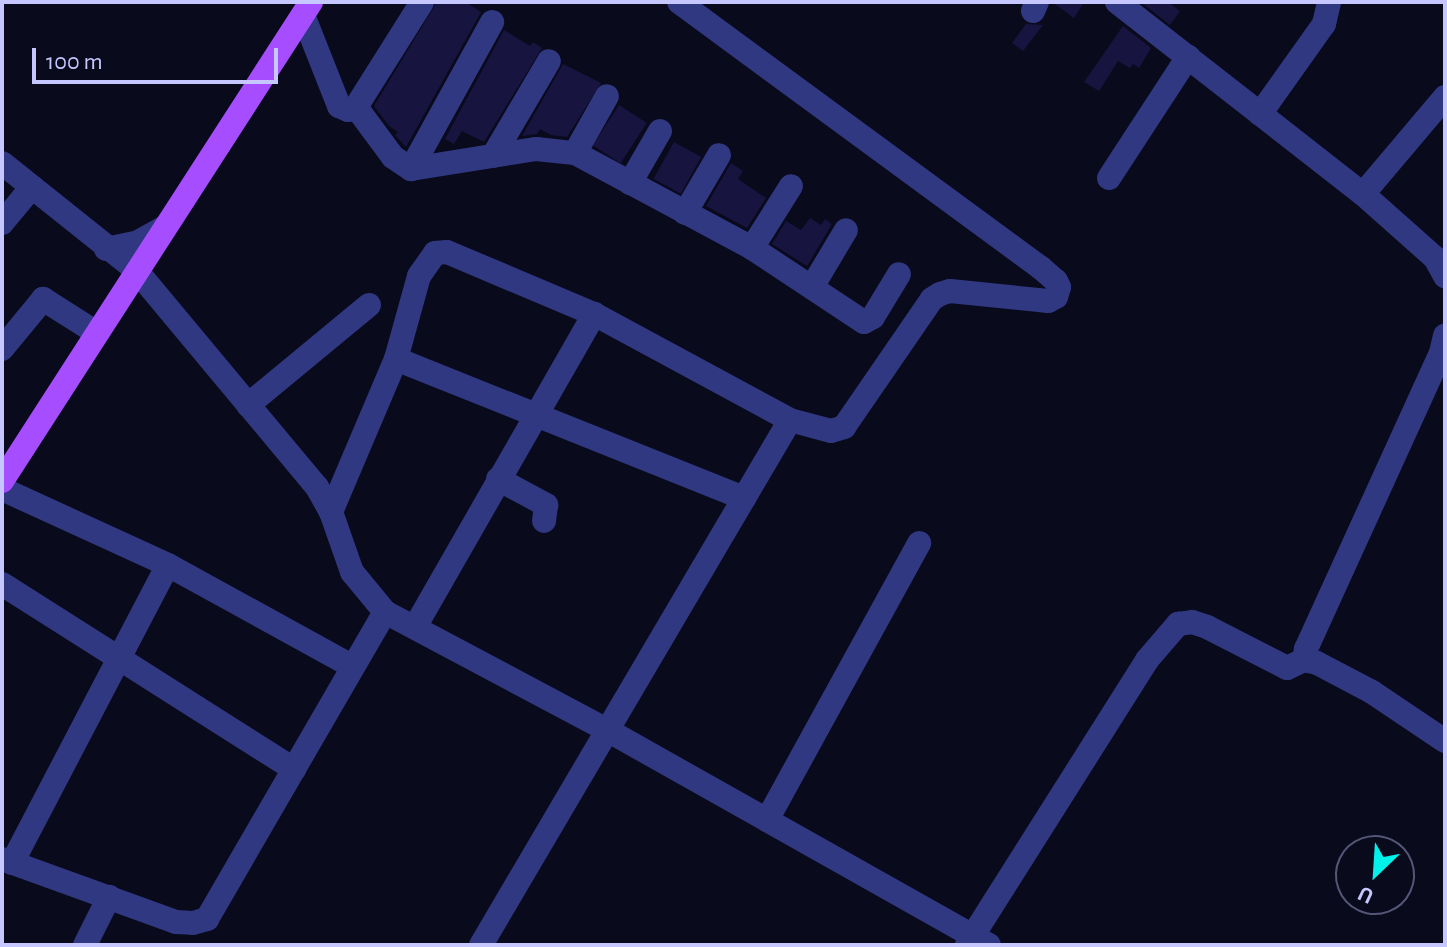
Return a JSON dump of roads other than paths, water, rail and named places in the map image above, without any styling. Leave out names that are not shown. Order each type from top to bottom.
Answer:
[{"type":"main road","points":[[2,481],[95,332],[307,9]]},
{"type":"street","points":[[307,9],[339,106],[348,110],[356,107],[422,2]]},
{"type":"street","points":[[331,512],[396,359],[419,276],[435,253],[447,252],[594,314],[790,420],[831,431],[844,427],[932,299],[940,294],[950,291],[1048,301],[1056,297],[1059,287],[1041,268],[921,176],[679,2]]},
{"type":"street","points":[[1117,2],[1363,194],[1435,258],[1445,276]]},
{"type":"street","points":[[1260,114],[1324,24],[1329,2]]},
{"type":"street","points":[[411,169],[492,22]]},
{"type":"street","points":[[1109,178],[1188,57]]},
{"type":"street","points":[[493,156],[549,61]]},
{"type":"street","points":[[575,153],[607,96]]},
{"type":"street","points":[[1363,194],[1443,104]]},
{"type":"street","points":[[356,107],[393,157],[411,169],[547,148],[575,153],[752,248],[864,322],[873,317],[899,274]]},
{"type":"street","points":[[630,183],[660,131]]},
{"type":"street","points":[[685,213],[719,155]]},
{"type":"street","points":[[2,163],[136,270],[301,466],[331,512],[352,572],[385,612],[609,731],[977,942],[1147,660],[1171,628],[1192,622],[1282,667],[1317,663],[1372,692],[1445,741]]},
{"type":"street","points":[[752,248],[791,186]]},
{"type":"street","points":[[2,223],[32,187]]},
{"type":"street","points":[[106,249],[138,242],[163,228]]},
{"type":"street","points":[[812,287],[846,230]]},
{"type":"street","points":[[2,349],[43,299],[95,332]]},
{"type":"street","points":[[248,405],[369,305]]},
{"type":"street","points":[[415,627],[594,314]]},
{"type":"street","points":[[1299,663],[1444,347]]},
{"type":"street","points":[[396,359],[744,498]]},
{"type":"street","points":[[481,945],[790,420]]},
{"type":"street","points":[[498,479],[546,505],[548,514],[544,521]]},
{"type":"street","points":[[2,489],[168,565],[352,666]]},
{"type":"street","points":[[767,820],[919,543]]},
{"type":"street","points":[[168,565],[7,861],[185,924],[207,919],[385,612]]},
{"type":"street","points":[[2,584],[294,769]]},
{"type":"street","points":[[85,945],[109,897]]}]
